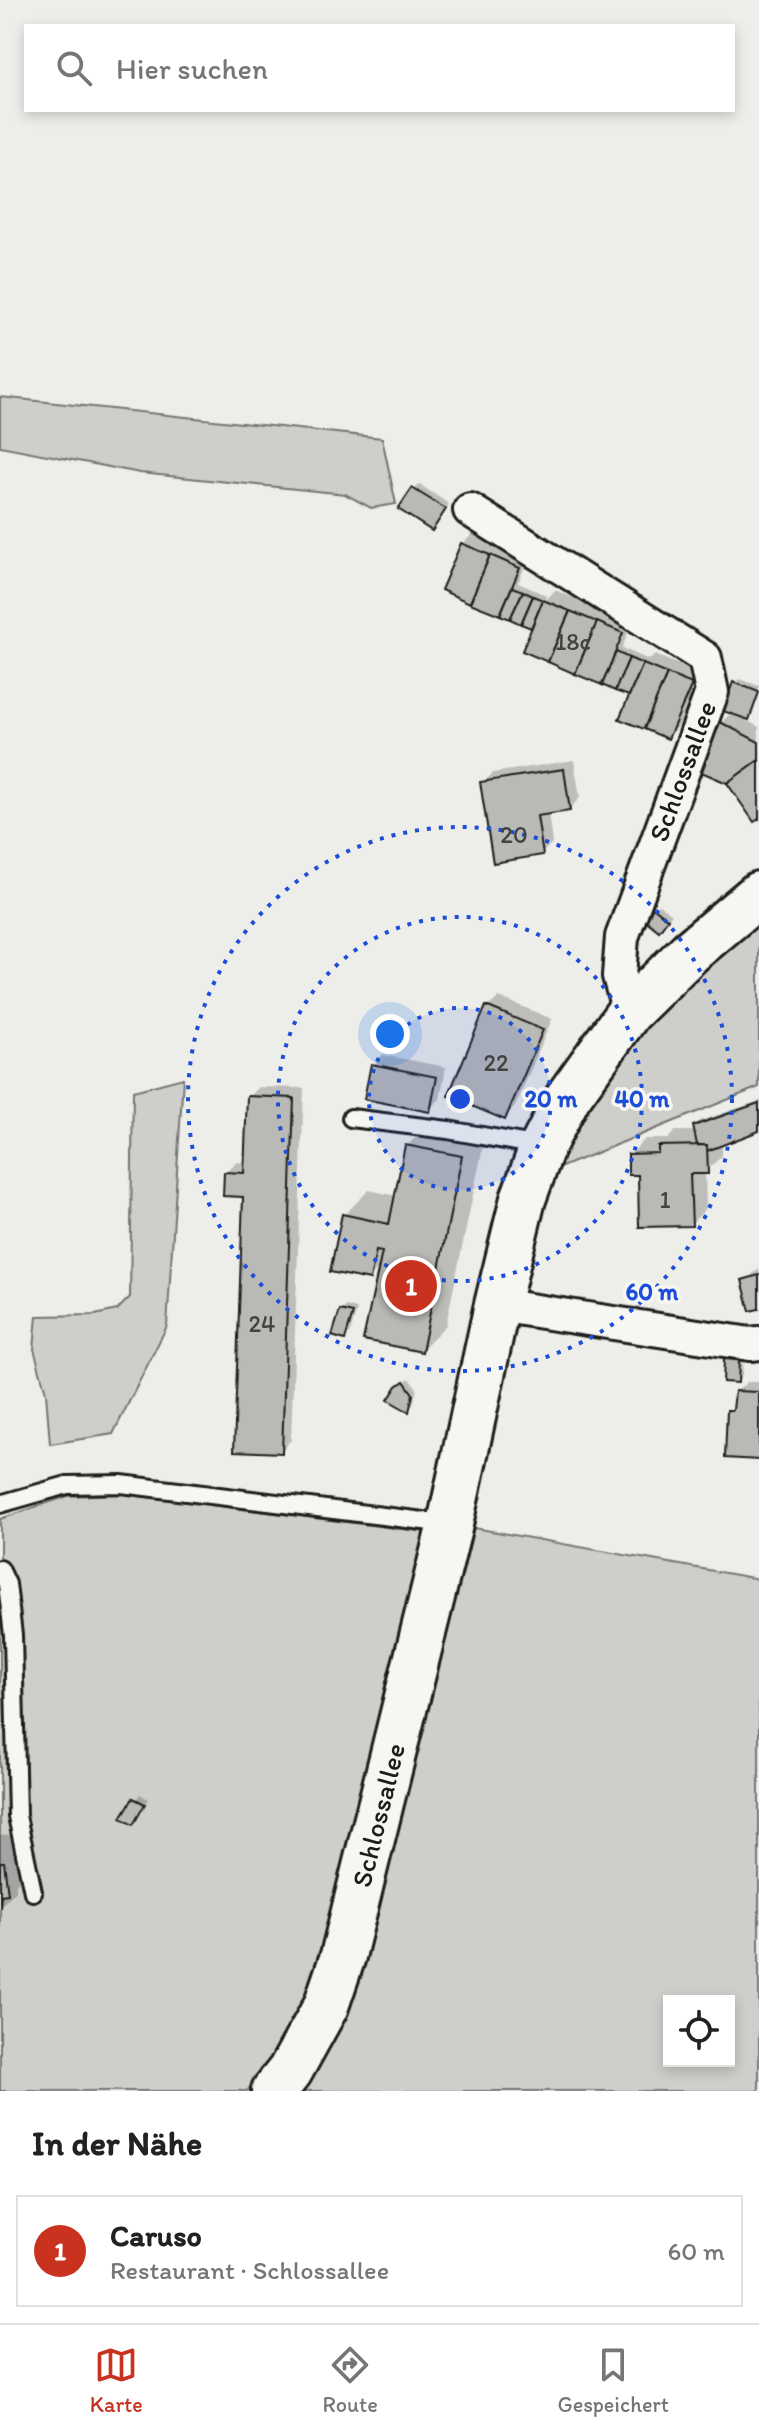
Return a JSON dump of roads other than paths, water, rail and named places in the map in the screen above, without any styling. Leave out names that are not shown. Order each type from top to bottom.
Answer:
[{"type":"main road","name":"Schlossallee","points":[[274,2091],[290,2071],[326,2006],[343,1956],[450,1524],[523,1199],[542,1147],[568,1097],[629,1012],[690,952],[759,894]]},
{"type":"street","name":"Schlossallee","points":[[470,510],[705,658],[710,672],[712,692],[622,937],[619,976],[629,1012]]},
{"type":"street","points":[[497,1305],[759,1343]]},
{"type":"lane","points":[[351,1118],[448,1130],[542,1147]]},
{"type":"lane","points":[[0,1504],[67,1485],[121,1484],[450,1524]]},
{"type":"lane","points":[[0,1569],[7,1584],[13,1635],[17,1816],[33,1892]]},
{"type":"place","name":"Caruso","points":[[411,1286]]}]
